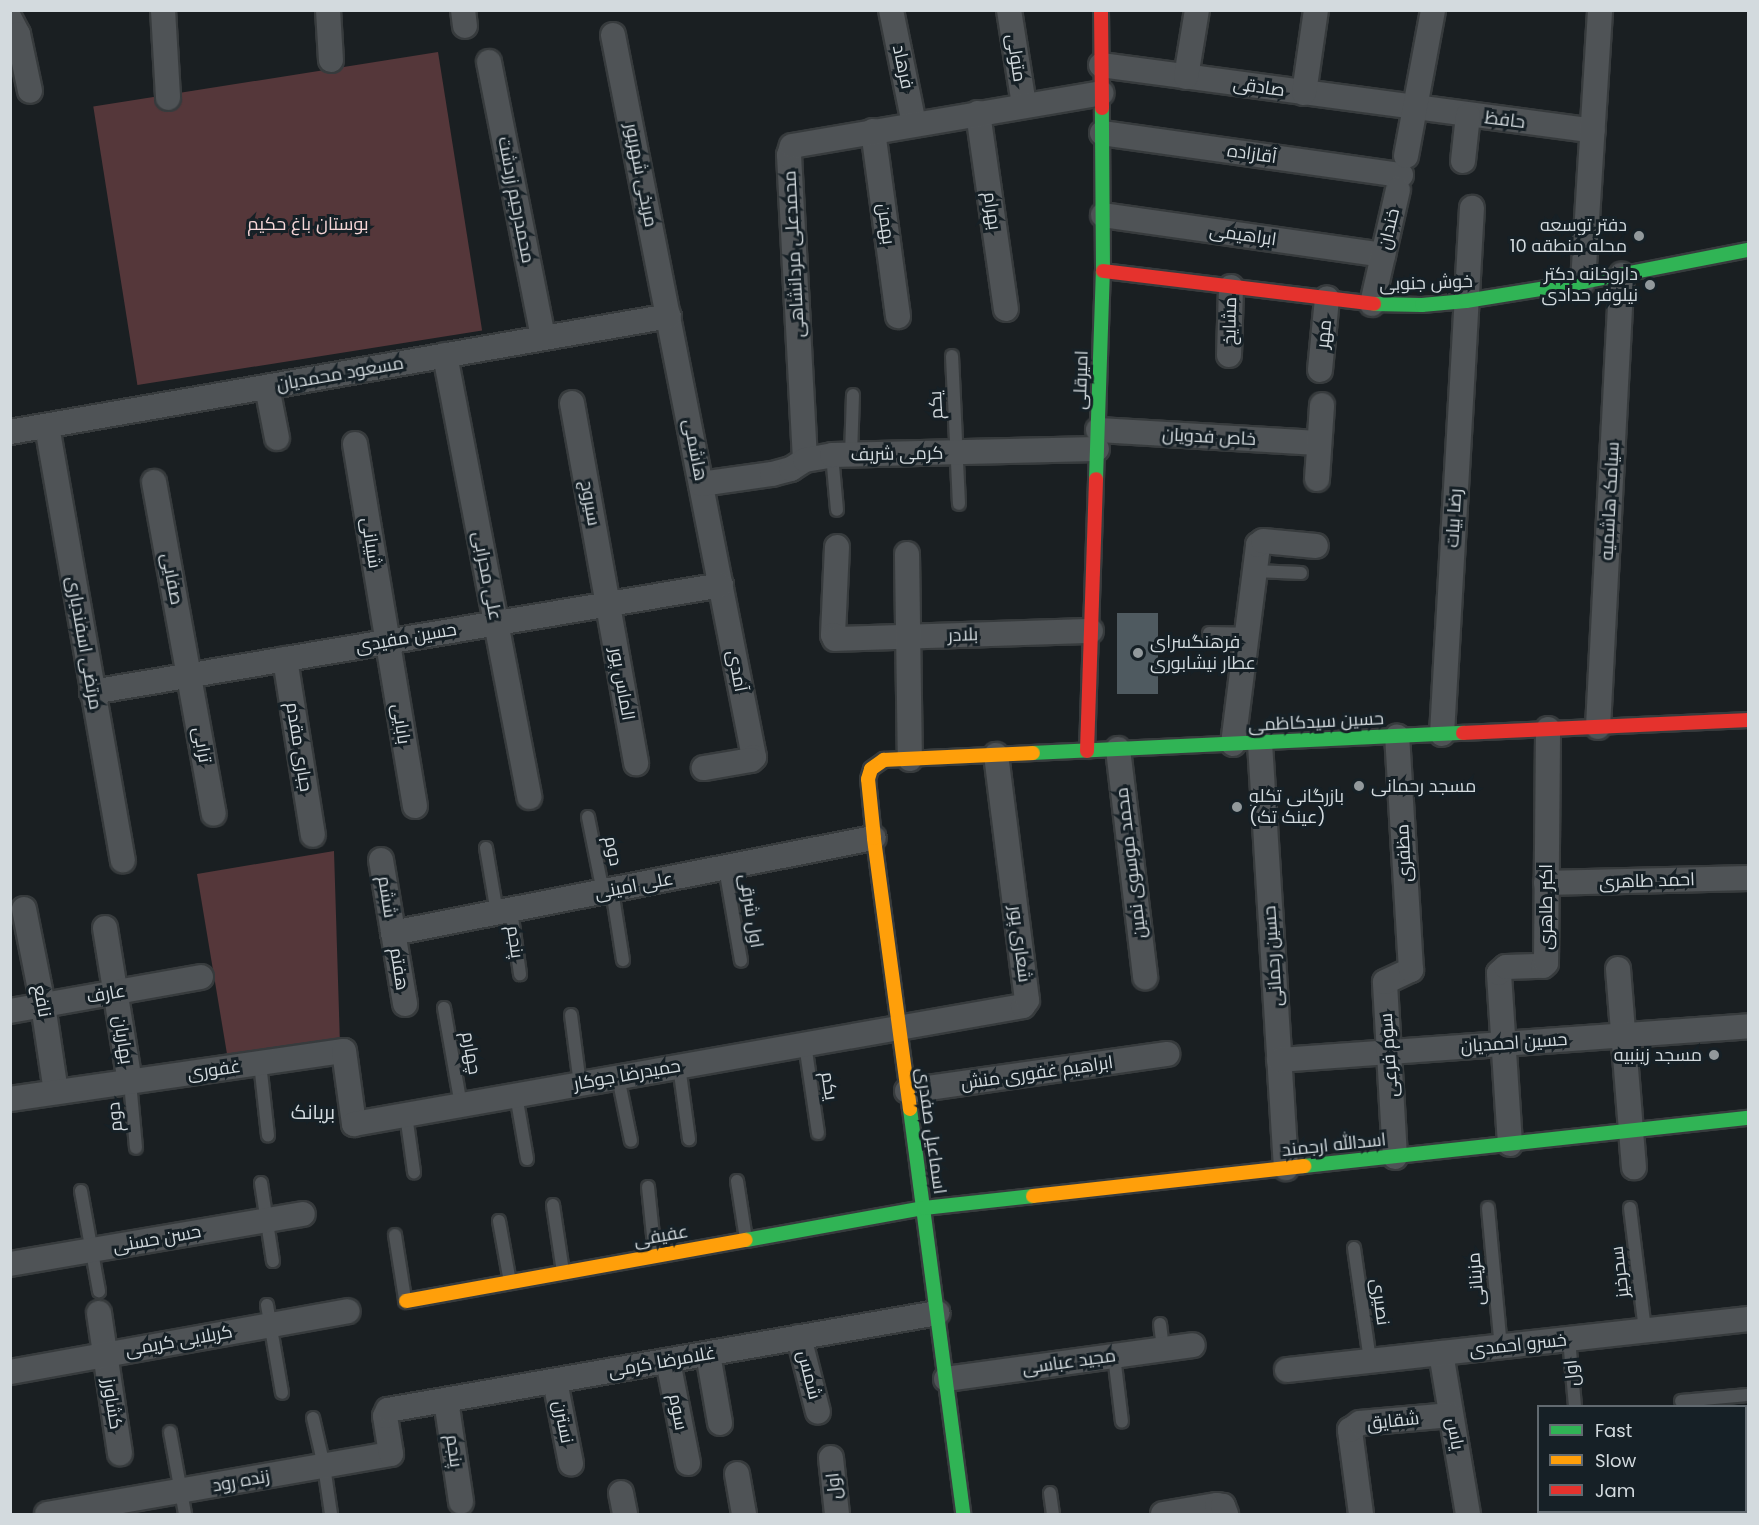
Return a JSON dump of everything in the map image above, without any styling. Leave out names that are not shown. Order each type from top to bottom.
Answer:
[{"type":"street","points":[[163,10],[168,98]]},
{"type":"street","points":[[328,10],[331,60]]},
{"type":"street","name":"فرهاد","points":[[891,10],[914,124]]},
{"type":"street","name":"متولی","points":[[1008,10],[1024,105]]},
{"type":"street","name":"امیرقلی","points":[[1087,751],[1103,271],[1101,10]]},
{"type":"street","points":[[1186,77],[1197,10]]},
{"type":"street","points":[[1304,93],[1316,10]]},
{"type":"street","name":"خندان","points":[[1372,304],[1416,108],[1432,10]]},
{"type":"street","points":[[1583,282],[1600,10]]},
{"type":"street","points":[[10,19],[18,34],[30,91]]},
{"type":"street","name":"مریخی شهریور","points":[[613,35],[669,316]]},
{"type":"street","name":"محمدرحیم زردشت","points":[[489,62],[543,338]]},
{"type":"street","name":"صادقی","points":[[1101,65],[1416,108]]},
{"type":"street","name":"محمدعلی مردانشاهی","points":[[805,460],[789,155],[792,146],[873,130],[1101,93]]},
{"type":"street","name":"حافظ","points":[[1416,108],[1593,131]]},
{"type":"street","name":"بهرام","points":[[978,113],[1006,309]]},
{"type":"street","points":[[1463,160],[1468,115]]},
{"type":"street","name":"بهمن","points":[[873,130],[898,316]]},
{"type":"street","name":"آقازاده","points":[[1102,133],[1402,174]]},
{"type":"street","name":"رضا بیات","points":[[1442,734],[1472,208]]},
{"type":"street","name":"ابراهیمی","points":[[1103,215],[1383,255]]},
{"type":"street","name":"خوش جنوبی","points":[[1103,271],[1372,304],[1422,305],[1466,302],[1749,250]]},
{"type":"street","name":"سیامک هاشمیه","points":[[1598,727],[1622,275]]},
{"type":"street","name":"مشایخ","points":[[1230,355],[1231,286]]},
{"type":"street","name":"مهر","points":[[1320,370],[1327,298]]},
{"type":"street","name":"مسعود محمدیان","points":[[10,432],[669,316]]},
{"type":"street","name":"هاشمی","points":[[669,316],[721,585]]},
{"type":"street","name":"علی محرابی","points":[[445,355],[529,797]]},
{"type":"street","points":[[267,387],[277,438]]},
{"type":"street","name":"سیروج","points":[[572,403],[608,604]]},
{"type":"street","points":[[1317,479],[1322,405]]},
{"type":"street","name":"مرتضی اسفندیاری","points":[[47,426],[123,860]]},
{"type":"street","name":"کرمی شریف","points":[[701,484],[772,474],[791,469],[805,460],[841,455],[956,453],[1097,440]]},
{"type":"street","name":"خاص فدویان","points":[[1097,440],[1319,443]]},
{"type":"street","name":"شیبانی","points":[[355,444],[388,642]]},
{"type":"street","name":"صفایی","points":[[154,482],[190,675]]},
{"type":"street","points":[[1233,744],[1258,545],[1263,540],[1316,546]]},
{"type":"street","name":"بلادر","points":[[837,547],[833,635],[835,639],[1091,631]]},
{"type":"street","points":[[907,554],[910,759]]},
{"type":"street","name":"حسین مفیدی","points":[[92,692],[721,585]]},
{"type":"street","name":"آمدی","points":[[704,768],[751,760],[754,757],[721,585]]},
{"type":"street","name":"الماس پور","points":[[608,604],[636,763]]},
{"type":"street","name":"بابایی","points":[[388,642],[415,806]]},
{"type":"street","name":"جباری مقدم","points":[[285,659],[314,835]]},
{"type":"street","name":"ترابی","points":[[190,675],[214,814]]},
{"type":"street","name":"حسین سیدکاظمی","points":[[884,760],[1749,720]]},
{"type":"street","name":"اکبر طاهری","points":[[1505,1044],[1499,973],[1506,967],[1543,966],[1546,963],[1548,729]]},
{"type":"street","name":"مظفری","points":[[1397,736],[1411,970]]},
{"type":"street","name":"حسین رحمانی","points":[[1260,743],[1286,1168]]},
{"type":"street","name":"محمد موسوی نمین","points":[[1118,750],[1145,977]]},
{"type":"street","name":"شعاری پور","points":[[899,1027],[1027,1004],[996,755]]},
{"type":"street","name":"اسماعیل صفدری","points":[[884,760],[871,769],[868,779],[874,838],[963,1515]]},
{"type":"street","name":"علی امینی","points":[[393,933],[874,838]]},
{"type":"street","name":"ششم","points":[[381,860],[393,933]]},
{"type":"street","name":"احمد طاهری","points":[[1546,883],[1749,878]]},
{"type":"street","name":"نافع","points":[[24,909],[43,1005],[56,1092]]},
{"type":"street","name":"بهاریان","points":[[105,928],[130,1082]]},
{"type":"street","name":"هفتم","points":[[393,933],[405,1004]]},
{"type":"street","points":[[1618,969],[1634,1167]]},
{"type":"street","name":"سوم فرعی","points":[[1395,1156],[1385,982],[1411,970]]},
{"type":"street","name":"عارف","points":[[10,1011],[201,977]]},
{"type":"street","name":"حسین احمدیان","points":[[1280,1060],[1749,1026]]},
{"type":"street","name":"حمیدرضا جوکار","points":[[354,1124],[899,1027]]},
{"type":"street","points":[[1505,1044],[1510,1144]]},
{"type":"street","name":"غفوری","points":[[10,1099],[344,1051],[354,1124]]},
{"type":"street","name":"ابراهیم غفوری منش","points":[[908,1091],[1167,1054]]},
{"type":"street","name":"اسدالله ارجمند","points":[[924,1208],[1749,1118]]},
{"type":"street","name":"عفیفی","points":[[406,1301],[924,1208]]},
{"type":"street","name":"حسن حسنی","points":[[10,1264],[303,1214]]},
{"type":"street","points":[[99,1302],[105,1355]]},
{"type":"street","name":"کربلایی کریمی","points":[[10,1372],[105,1355],[269,1315],[348,1311]]},
{"type":"street","name":"غلامرضا کرمی","points":[[388,1410],[937,1313]]},
{"type":"street","name":"خسرو احمدی","points":[[1287,1370],[1749,1320]]},
{"type":"street","name":"شمس","points":[[799,1337],[818,1412]]},
{"type":"street","name":"مجید عباسی","points":[[946,1379],[1193,1345]]},
{"type":"street","name":"یاس","points":[[1441,1353],[1468,1515]]},
{"type":"street","points":[[708,1354],[720,1423]]},
{"type":"street","name":"کشاورز","points":[[105,1355],[120,1453]]},
{"type":"street","name":"سوم","points":[[668,1361],[688,1463]]},
{"type":"street","name":"نسترن","points":[[555,1381],[571,1463]]},
{"type":"street","name":"پنجم","points":[[446,1400],[461,1502]]},
{"type":"street","name":"زنده رود","points":[[47,1515],[182,1503],[324,1466],[391,1454],[385,1416],[388,1410]]},
{"type":"street","name":"شقایق","points":[[1360,1515],[1350,1430],[1360,1424],[1452,1415]]},
{"type":"street","name":"اول","points":[[831,1458],[837,1515]]},
{"type":"street","points":[[737,1474],[744,1515]]},
{"type":"street","points":[[1162,1515],[1217,1505],[1223,1506],[1226,1515]]},
{"type":"lane","name":"یکم","points":[[952,356],[958,504]]},
{"type":"lane","points":[[837,510],[841,455],[853,395]]},
{"type":"lane","points":[[1255,571],[1301,573]]},
{"type":"lane","points":[[1209,633],[1248,634]]},
{"type":"lane","name":"دوم","points":[[588,817],[608,891]]},
{"type":"lane","points":[[486,848],[504,911]]},
{"type":"lane","name":"اول شرقی","points":[[725,868],[741,961]]},
{"type":"lane","points":[[608,891],[623,960]]},
{"type":"lane","name":"پنجم","points":[[504,911],[520,974]]},
{"type":"lane","name":"چهارم","points":[[444,1008],[461,1105]]},
{"type":"lane","points":[[571,1015],[579,1084]]},
{"type":"lane","name":"یکم","points":[[805,1044],[818,1133]]},
{"type":"lane","points":[[260,1063],[268,1136]]},
{"type":"lane","points":[[679,1066],[689,1139]]},
{"type":"lane","points":[[618,1077],[631,1141]]},
{"type":"lane","name":"دوم","points":[[130,1082],[136,1148]]},
{"type":"lane","points":[[516,1095],[527,1159]]},
{"type":"lane","points":[[406,1115],[414,1172]]},
{"type":"lane","points":[[737,1181],[746,1239]]},
{"type":"lane","points":[[261,1183],[273,1261]]},
{"type":"lane","points":[[648,1187],[655,1256]]},
{"type":"lane","points":[[81,1191],[99,1302]]},
{"type":"lane","points":[[553,1205],[563,1272]]},
{"type":"lane","name":"مزینانی","points":[[1488,1208],[1501,1347]]},
{"type":"lane","name":"سحرخیز","points":[[1630,1208],[1645,1331]]},
{"type":"lane","points":[[499,1221],[510,1282]]},
{"type":"lane","points":[[395,1235],[406,1301]]},
{"type":"lane","name":"نصیری","points":[[1354,1248],[1370,1361]]},
{"type":"lane","points":[[269,1315],[282,1393]]},
{"type":"lane","points":[[1160,1324],[1163,1349]]},
{"type":"lane","name":"اول","points":[[1569,1339],[1575,1405]]},
{"type":"lane","points":[[1114,1356],[1122,1422]]},
{"type":"lane","points":[[1681,1401],[1749,1395]]},
{"type":"lane","points":[[313,1418],[324,1466],[331,1515]]},
{"type":"lane","points":[[170,1432],[182,1503]]},
{"type":"lane","points":[[1050,1493],[1053,1515]]},
{"type":"green space","name":"بوستان باغ حکیم","points":[[438,52],[482,331],[137,385],[93,107]]},
{"type":"green space","points":[[334,851],[340,1045],[228,1060],[197,874]]},
{"type":"building","name":"فرهنگسرای عطار نیشابوری","points":[[1117,613],[1158,613],[1158,694],[1117,694]]},
{"type":"traffic: fast","points":[[1096,479],[1103,271],[1102,108]]},
{"type":"traffic: fast","points":[[1374,304],[1422,305],[1466,301],[1583,282],[1748,250]]},
{"type":"traffic: fast","points":[[1033,753],[1463,733]]},
{"type":"traffic: fast","points":[[910,1109],[963,1514]]},
{"type":"traffic: fast","points":[[1304,1166],[1748,1118]]},
{"type":"traffic: fast","points":[[746,1240],[924,1208],[1033,1196]]},
{"type":"traffic: slow","points":[[910,1109],[874,838],[868,779],[871,769],[884,760],[1033,753]]},
{"type":"traffic: slow","points":[[1033,1196],[1304,1166]]},
{"type":"traffic: slow","points":[[406,1301],[746,1240]]},
{"type":"traffic: jam","points":[[1101,10],[1102,108]]},
{"type":"traffic: jam","points":[[1103,271],[1374,304]]},
{"type":"traffic: jam","points":[[1087,751],[1096,479]]},
{"type":"traffic: jam","points":[[1463,733],[1748,720]]},
{"type":"place","name":"دفتر توسعه محله منطقه 10","points":[[1639,236]]},
{"type":"place","name":"داروخانه دکتر نیلوفر حدادی","points":[[1650,285]]},
{"type":"place","name":"فرهنگسرای عطار نیشابوری","points":[[1138,653]]},
{"type":"place","name":"مسجد رحمانی","points":[[1359,786]]},
{"type":"place","name":"بازرگانی تکلو (عینک تک)","points":[[1237,807]]},
{"type":"place","name":"مسجد زینبیه","points":[[1714,1055]]},
{"type":"district","name":"بریانک","points":[[313,1112]]}]
